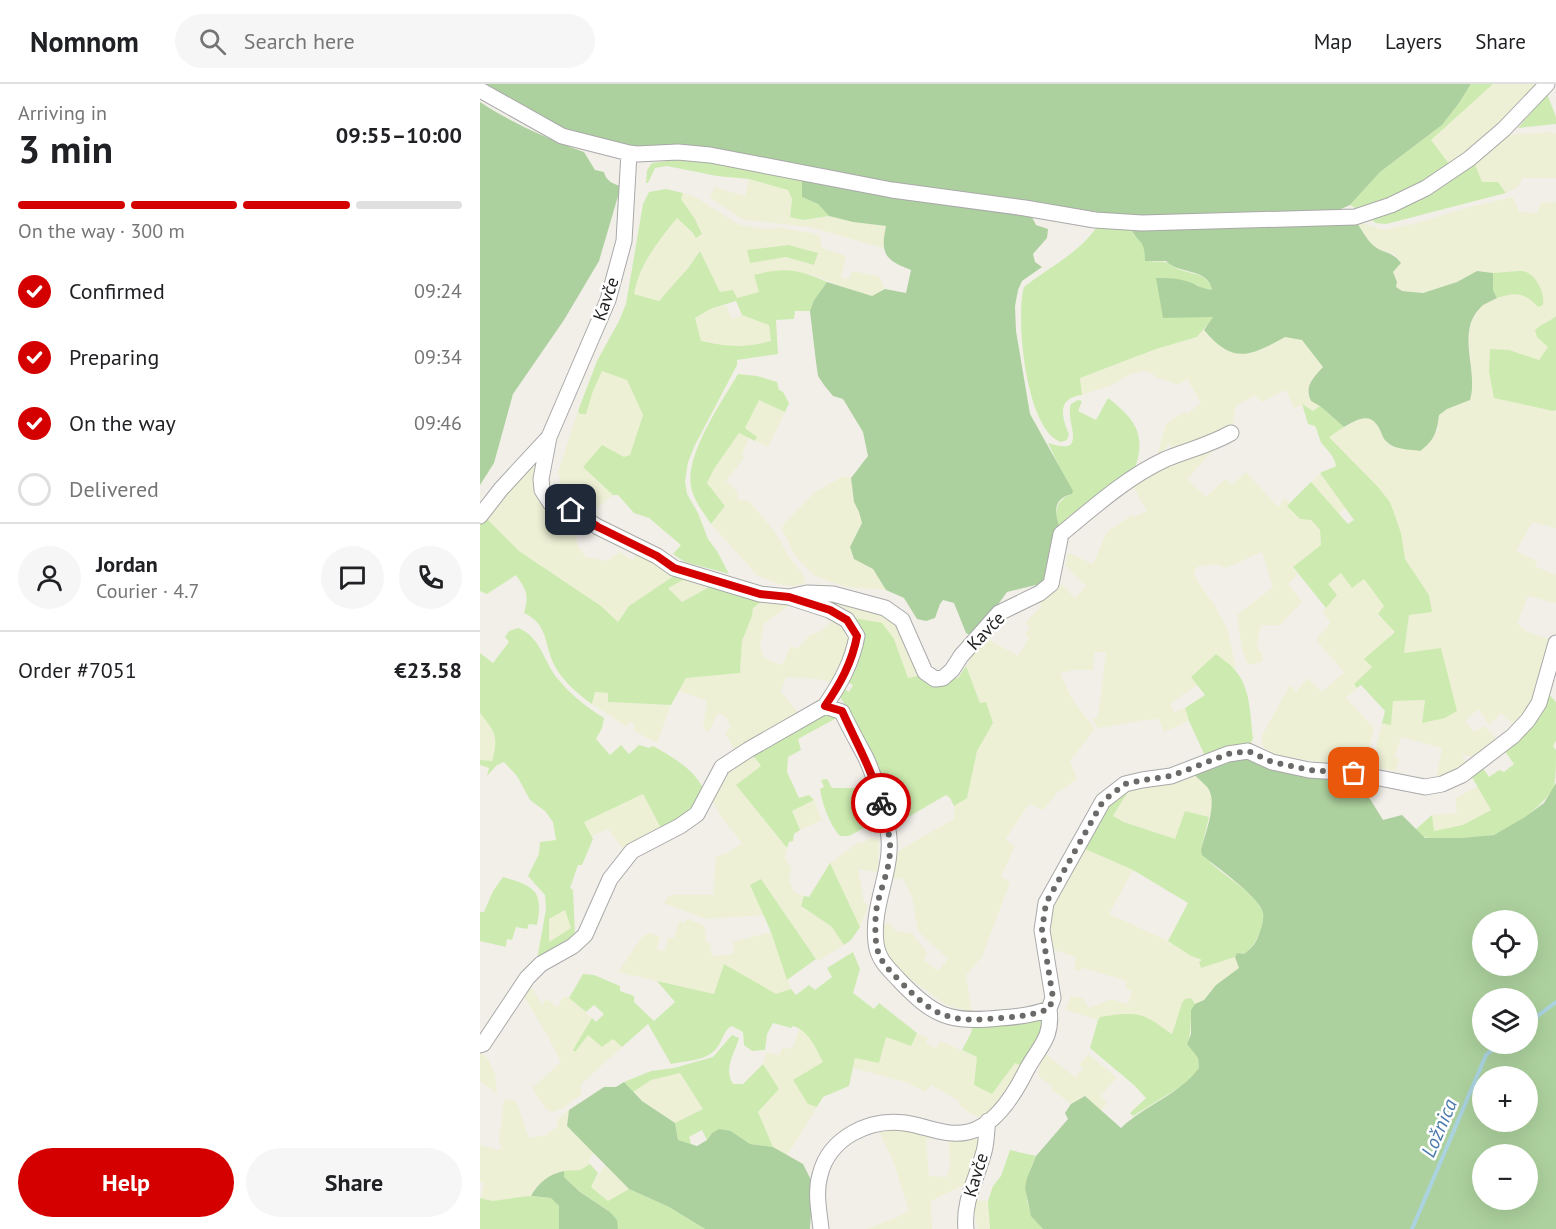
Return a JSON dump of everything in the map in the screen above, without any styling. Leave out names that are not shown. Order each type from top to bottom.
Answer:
[{"type":"street","points":[[480,90],[562,136],[629,153],[678,152],[710,155],[892,190],[1095,220],[1142,223],[1355,217],[1391,205],[1426,188],[1469,159],[1504,129],[1547,84]]},
{"type":"street","name":"Kavče","points":[[629,153],[624,241],[608,300],[549,437],[542,490],[551,504],[571,510],[598,527],[657,556],[674,568],[760,594],[789,597],[830,610],[847,620],[857,636],[854,651],[841,682],[825,706]]},
{"type":"street","name":"Kavče","points":[[789,597],[807,593],[832,594],[885,608],[902,620],[925,672],[935,679],[943,678],[999,613],[1040,593],[1051,584],[1060,534],[1114,490],[1141,473],[1167,459],[1217,441],[1231,433]]},
{"type":"street","name":"Kavče","points":[[480,516],[501,489],[549,437]]},
{"type":"street","points":[[821,1229],[817,1198],[819,1175],[826,1158],[839,1141],[864,1128],[889,1122],[957,1133],[968,1132],[988,1121],[1009,1100],[1050,1030],[1049,1009],[1053,998],[1042,930],[1046,903],[1103,801],[1125,784],[1171,776],[1228,754],[1248,751],[1272,762],[1309,770],[1354,773],[1425,787],[1442,784],[1462,775],[1500,746],[1528,720],[1539,703],[1556,643]]},
{"type":"street","points":[[480,1045],[483,1044],[527,978],[541,964],[573,946],[585,935],[610,879],[632,850],[680,826],[697,814],[722,767],[825,706],[842,711],[876,782],[888,829],[890,850],[888,869],[876,907],[876,941],[879,959],[910,992],[930,1009],[952,1019],[975,1021],[1016,1017],[1049,1009]]},
{"type":"street","name":"Kavče","points":[[966,1229],[968,1196],[984,1152],[988,1121]]},
{"type":"green space","points":[[481,84],[1471,84],[1442,125],[1380,172],[1350,205],[1332,213],[1193,217],[1111,214],[973,193],[634,149],[563,130]]},
{"type":"green space","points":[[1471,84],[1493,84],[1431,140],[1450,165],[1394,198],[1357,209],[1350,205],[1380,172],[1442,125]]},
{"type":"green space","points":[[1493,84],[1541,84],[1512,114],[1450,165],[1431,140]]},
{"type":"green space","points":[[1547,94],[1556,117],[1556,124],[1518,128]]},
{"type":"green space","points":[[480,102],[530,130],[584,152],[595,170],[604,172],[610,182],[621,186],[599,261],[564,320],[513,394],[494,463],[480,485]]},
{"type":"green space","points":[[1551,132],[1556,134],[1556,178],[1523,178],[1518,187],[1506,193],[1498,182],[1482,182],[1474,162],[1508,135]]},
{"type":"green space","points":[[688,158],[802,181],[802,197],[818,204],[829,216],[803,220],[790,217],[792,199],[788,190],[749,179],[717,176],[667,166],[655,168],[646,183],[647,170],[652,163]]},
{"type":"green space","points":[[1474,162],[1482,182],[1498,182],[1506,193],[1386,224],[1372,220],[1384,213],[1407,206]]},
{"type":"green space","points":[[749,179],[788,190],[792,198],[790,216],[803,220],[829,216],[886,226],[883,248],[810,227],[740,218],[709,197],[714,187],[745,196]]},
{"type":"green space","points":[[802,181],[893,197],[1031,215],[1036,225],[1048,229],[1047,238],[1033,254],[1035,262],[1042,267],[1022,281],[1018,290],[1015,306],[1016,331],[1030,414],[1073,491],[1072,494],[1061,499],[1057,505],[1059,533],[1050,579],[1040,584],[1007,592],[975,637],[966,633],[954,603],[943,600],[935,618],[926,621],[917,619],[904,598],[886,590],[873,569],[854,559],[850,547],[862,523],[854,502],[851,478],[868,456],[863,432],[843,399],[833,396],[818,376],[810,311],[814,300],[827,282],[872,296],[885,289],[906,293],[911,270],[895,263],[886,255],[884,236],[886,226],[829,216],[818,204],[802,197]]},
{"type":"green space","points":[[666,189],[683,193],[681,199],[702,234],[696,238],[677,218],[645,263],[634,294],[659,301],[700,251],[720,292],[733,290],[737,298],[759,292],[754,275],[765,272],[783,270],[799,272],[827,282],[814,300],[810,311],[795,311],[794,319],[776,320],[778,354],[737,360],[737,365],[688,462],[685,481],[687,494],[698,513],[708,539],[729,574],[685,562],[673,554],[681,545],[649,518],[634,513],[618,495],[613,495],[583,467],[602,445],[624,457],[630,455],[643,415],[627,380],[602,371],[586,414],[580,414],[578,411],[597,361],[626,304],[643,204],[649,192]],"holes":[[[736,301],[742,315],[769,325],[771,341],[736,346],[701,341],[695,318],[710,309]]]},
{"type":"green space","points":[[683,193],[694,196],[739,225],[766,229],[783,228],[819,235],[822,248],[846,256],[841,278],[849,279],[852,271],[880,277],[885,289],[872,296],[863,295],[811,274],[754,276],[759,292],[737,298],[720,292],[700,251],[659,301],[634,294],[637,281],[648,258],[678,217],[696,238],[702,234],[681,199]],"holes":[[[788,245],[813,265],[786,257],[747,250]]]},
{"type":"green space","points":[[1513,197],[1519,212],[1538,213],[1540,203],[1556,202],[1556,316],[1542,323],[1549,347],[1539,360],[1494,398],[1556,410],[1556,528],[1533,522],[1516,551],[1537,561],[1535,566],[1556,575],[1556,603],[1528,596],[1517,623],[1527,632],[1551,640],[1529,710],[1515,726],[1501,713],[1489,725],[1478,709],[1465,721],[1474,732],[1485,726],[1499,742],[1477,758],[1462,756],[1467,766],[1436,780],[1442,748],[1401,737],[1395,756],[1399,759],[1396,771],[1371,767],[1382,723],[1391,724],[1393,701],[1425,700],[1422,723],[1445,663],[1441,649],[1404,653],[1409,615],[1431,612],[1429,595],[1405,559],[1377,486],[1328,437],[1362,417],[1370,418],[1376,423],[1385,441],[1391,446],[1403,449],[1437,432],[1439,415],[1447,409],[1470,400],[1472,375],[1469,330],[1481,306],[1514,292],[1529,297],[1537,281],[1528,273],[1518,271],[1493,273],[1477,271],[1457,282],[1423,293],[1402,291],[1396,287],[1397,282],[1393,272],[1401,263],[1394,254],[1379,249],[1371,243],[1355,220],[1383,230]]},
{"type":"green space","points":[[1355,220],[1373,245],[1394,256],[1401,263],[1393,272],[1397,282],[1396,287],[1402,291],[1423,293],[1457,282],[1477,271],[1493,273],[1493,290],[1497,298],[1481,307],[1473,317],[1470,328],[1468,340],[1472,388],[1470,400],[1447,409],[1439,415],[1434,436],[1429,444],[1420,451],[1390,445],[1373,420],[1359,419],[1344,427],[1311,401],[1309,387],[1323,367],[1302,340],[1285,337],[1262,349],[1242,354],[1233,353],[1224,349],[1204,330],[1213,317],[1163,318],[1156,278],[1179,279],[1212,290],[1205,278],[1199,274],[1178,268],[1166,261],[1145,261],[1144,248],[1131,228]]},
{"type":"green space","points":[[1098,225],[1131,228],[1134,235],[1142,241],[1153,262],[1166,262],[1207,280],[1212,290],[1205,290],[1196,284],[1214,317],[1197,337],[1156,349],[1080,378],[1082,395],[1068,400],[1063,409],[1064,421],[1069,434],[1067,440],[1061,442],[1049,433],[1039,417],[1026,372],[1021,322],[1024,287],[1073,252]]},
{"type":"green space","points":[[788,245],[818,253],[814,265],[786,257],[750,263],[747,250]]},
{"type":"green space","points":[[1518,271],[1532,275],[1538,283],[1542,292],[1543,305],[1538,307],[1529,298],[1519,295],[1497,298],[1493,290],[1493,273]]},
{"type":"green space","points":[[726,305],[732,319],[742,315],[769,325],[771,341],[746,347],[722,346],[701,341],[695,318],[710,309]]},
{"type":"green space","points":[[1556,316],[1556,410],[1494,398],[1489,372],[1490,349],[1509,350],[1539,360],[1548,347],[1537,337],[1535,330]]},
{"type":"green space","points":[[1204,330],[1211,339],[1259,351],[1285,337],[1302,340],[1324,367],[1312,378],[1307,394],[1320,406],[1313,411],[1302,405],[1294,408],[1286,390],[1262,402],[1255,395],[1236,406],[1233,424],[1226,433],[1169,453],[1172,446],[1168,444],[1160,460],[1156,458],[1166,424],[1184,412],[1187,414],[1201,403],[1187,379],[1178,385],[1143,371],[1130,374],[1112,385],[1082,395],[1080,378],[1156,349],[1197,337]]},
{"type":"green space","points":[[602,370],[627,380],[643,415],[630,455],[592,476],[613,495],[593,511],[572,499],[562,487],[558,472],[578,411],[586,414]]},
{"type":"green space","points":[[738,374],[757,376],[777,382],[779,390],[783,392],[789,403],[785,412],[759,400],[745,428],[757,437],[755,441],[739,433],[714,469],[707,483],[725,506],[711,524],[694,496],[691,473],[706,428]]},
{"type":"green space","points":[[1108,398],[1125,413],[1136,428],[1140,446],[1135,468],[1068,517],[1060,530],[1057,509],[1062,500],[1072,494],[1048,443],[1061,446],[1072,442],[1071,404],[1078,400],[1082,401],[1078,411],[1096,420]]},
{"type":"green space","points":[[759,400],[785,412],[768,447],[755,441],[757,437],[745,428]]},
{"type":"green space","points":[[1302,404],[1313,411],[1320,406],[1344,427],[1329,437],[1390,502],[1401,533],[1405,559],[1429,595],[1432,612],[1409,615],[1404,653],[1441,648],[1457,711],[1445,718],[1422,723],[1425,700],[1393,701],[1391,725],[1382,723],[1385,711],[1361,685],[1357,688],[1354,684],[1372,667],[1364,659],[1395,632],[1378,614],[1384,606],[1364,579],[1352,588],[1341,573],[1328,584],[1337,595],[1326,608],[1293,567],[1321,545],[1320,530],[1311,520],[1300,519],[1287,506],[1311,482],[1348,524],[1354,520],[1320,473],[1336,466],[1315,426],[1308,424]]},
{"type":"green space","points":[[739,433],[749,438],[742,454],[744,458],[726,481],[737,491],[738,499],[749,501],[774,531],[805,579],[803,584],[793,586],[779,584],[758,576],[711,524],[725,506],[707,483]]},
{"type":"green space","points":[[1216,447],[1187,479],[1206,497],[1225,479],[1232,485],[1246,472],[1278,507],[1285,498],[1290,503],[1287,505],[1310,520],[1320,530],[1321,545],[1293,567],[1297,575],[1288,584],[1302,602],[1280,625],[1261,625],[1257,647],[1263,655],[1262,662],[1248,665],[1242,649],[1237,615],[1273,587],[1262,552],[1226,568],[1216,564],[1197,567],[1194,573],[1198,582],[1228,630],[1236,670],[1216,654],[1192,676],[1198,684],[1170,704],[1174,712],[1185,708],[1189,721],[1164,732],[1159,719],[1098,728],[1092,719],[1098,718],[1106,652],[1095,652],[1093,670],[1073,670],[1060,673],[1072,699],[1095,729],[1070,761],[1077,779],[1057,793],[1043,810],[1029,804],[1006,839],[1015,847],[1001,876],[1010,882],[982,957],[966,975],[972,1012],[946,1005],[897,969],[886,955],[880,924],[891,924],[897,932],[912,933],[927,953],[924,960],[938,971],[948,959],[918,931],[912,897],[903,878],[895,879],[890,876],[893,855],[954,819],[954,806],[967,797],[977,751],[993,722],[980,703],[966,666],[983,636],[1018,656],[1029,638],[1025,634],[1030,627],[1025,623],[1041,607],[1041,597],[1055,591],[1061,584],[1075,598],[1086,586],[1065,565],[1068,553],[1093,564],[1107,532],[1132,515],[1135,517],[1147,511],[1132,485],[1173,461]]},
{"type":"green space","points":[[539,454],[533,482],[536,495],[549,509],[580,523],[576,538],[578,547],[586,557],[607,561],[619,552],[633,560],[638,552],[678,573],[629,606],[618,622],[601,606],[519,551],[486,518],[506,493],[535,465]]},
{"type":"green space","points":[[1320,473],[1346,508],[1338,514],[1311,482]]},
{"type":"green space","points":[[843,476],[851,478],[854,502],[862,523],[850,547],[854,559],[873,569],[886,590],[846,587],[815,576],[795,556],[782,529],[784,524],[814,493]]},
{"type":"green space","points":[[486,518],[519,551],[601,606],[618,622],[629,606],[678,573],[763,600],[753,608],[742,641],[740,673],[686,678],[671,705],[608,702],[608,693],[595,692],[592,704],[572,688],[556,668],[542,630],[532,618],[524,613],[526,593],[516,575],[487,594],[480,591],[480,524]],"holes":[[[685,579],[711,586],[682,602],[668,588]]]},
{"type":"green space","points":[[1341,573],[1364,579],[1384,606],[1378,615],[1395,631],[1365,659],[1372,667],[1354,684],[1357,688],[1346,698],[1374,728],[1366,762],[1358,768],[1268,752],[1262,745],[1262,735],[1290,685],[1296,692],[1307,678],[1322,692],[1344,672],[1316,640],[1330,623],[1323,612],[1326,608],[1328,584]]},
{"type":"green space","points":[[685,579],[712,585],[682,602],[668,588]]},
{"type":"green space","points":[[819,598],[888,614],[922,675],[908,678],[894,639],[854,618],[843,607],[834,608]]},
{"type":"green space","points":[[763,600],[791,604],[764,624],[760,646],[764,658],[782,665],[791,646],[797,649],[810,635],[820,632],[835,618],[851,635],[834,683],[817,679],[786,677],[781,692],[800,715],[735,751],[725,733],[731,727],[726,717],[718,713],[708,733],[703,727],[707,701],[679,691],[686,678],[740,673],[742,641],[753,608]]},
{"type":"green space","points":[[854,618],[882,623],[894,639],[908,678],[922,675],[958,678],[966,666],[980,703],[986,702],[993,723],[977,751],[967,798],[954,806],[946,795],[891,827],[864,744],[840,697],[842,687],[849,692],[853,685],[846,681],[852,669],[856,669],[861,646],[860,625]]},
{"type":"green space","points":[[518,628],[531,637],[562,684],[604,718],[596,739],[610,755],[621,745],[629,754],[639,745],[649,748],[653,746],[690,771],[704,791],[700,803],[662,830],[643,794],[584,822],[593,839],[582,865],[578,865],[570,888],[573,890],[575,936],[537,960],[546,909],[545,895],[528,876],[539,854],[540,842],[556,840],[553,822],[545,811],[530,800],[517,776],[504,762],[497,765],[487,776],[489,768],[480,765],[480,760],[492,761],[495,740],[492,730],[480,713],[480,653],[493,663],[509,642],[505,637],[509,631]],"holes":[[[565,910],[571,928],[549,942],[549,919]]]},
{"type":"green space","points":[[1216,654],[1232,667],[1244,684],[1249,702],[1253,738],[1251,743],[1224,750],[1206,758],[1185,708],[1205,695],[1191,677]]},
{"type":"green space","points":[[1545,690],[1556,702],[1556,741],[1553,746],[1556,750],[1556,764],[1554,787],[1550,794],[1518,823],[1492,835],[1435,839],[1419,834],[1415,830],[1432,815],[1434,831],[1463,825],[1491,810],[1469,772],[1481,765],[1489,777],[1499,770],[1504,772],[1514,764],[1502,747]]},
{"type":"green space","points":[[595,692],[608,693],[609,702],[671,705],[657,743],[634,731],[635,724],[628,722],[627,727],[592,704]]},
{"type":"green space","points":[[819,711],[842,715],[798,739],[801,750],[788,757],[787,772],[799,798],[809,795],[814,800],[792,811],[800,830],[794,834],[793,841],[789,842],[787,848],[736,785],[761,766],[750,751]]},
{"type":"green space","points":[[480,713],[489,723],[497,745],[492,761],[480,760]]},
{"type":"green space","points":[[750,751],[761,766],[736,785],[787,848],[785,858],[791,868],[789,881],[794,892],[804,896],[801,907],[832,927],[844,945],[818,961],[761,879],[750,885],[764,915],[706,919],[664,903],[670,895],[713,895],[716,856],[728,853],[742,843],[722,818],[713,802],[715,790],[722,775]]},
{"type":"green space","points":[[1234,756],[1365,776],[1362,786],[1383,820],[1402,815],[1425,838],[1462,838],[1494,835],[1525,817],[1544,803],[1556,783],[1556,1229],[1043,1229],[1031,1216],[1025,1188],[1027,1178],[1036,1156],[1068,1119],[1065,1113],[1071,1104],[1085,1096],[1121,1128],[1182,1086],[1199,1068],[1198,1058],[1187,1044],[1191,1034],[1191,1010],[1195,1004],[1204,1000],[1216,985],[1239,968],[1235,957],[1237,953],[1244,954],[1259,935],[1263,918],[1260,906],[1246,891],[1202,855],[1201,850],[1212,802],[1211,794],[1190,771]]},
{"type":"green space","points":[[1190,771],[1208,788],[1212,797],[1212,807],[1209,817],[1185,811],[1176,840],[1113,817],[1128,787]]},
{"type":"green space","points":[[827,779],[832,788],[874,788],[881,819],[849,836],[840,836],[830,820],[821,795],[820,789],[824,787],[821,780]]},
{"type":"green space","points":[[1479,786],[1491,810],[1463,825],[1433,832],[1432,815],[1457,813],[1455,798]]},
{"type":"green space","points":[[1128,787],[1126,795],[1113,816],[1124,822],[1175,839],[1185,811],[1209,817],[1201,850],[1207,859],[1251,895],[1264,914],[1258,936],[1244,954],[1237,953],[1235,957],[1201,968],[1199,962],[1202,960],[1191,956],[1168,941],[1188,903],[1133,870],[1083,848],[1098,817]]},
{"type":"green space","points":[[643,794],[662,830],[622,848],[608,829],[592,836],[583,822]]},
{"type":"green space","points":[[814,800],[822,820],[800,830],[792,811]]},
{"type":"green space","points":[[872,838],[879,839],[878,872],[858,869],[864,902],[868,906],[860,927],[830,863],[859,842]]},
{"type":"green space","points":[[1083,848],[1133,870],[1109,914],[1168,941],[1202,961],[1201,968],[1235,957],[1240,968],[1216,985],[1204,1000],[1195,1004],[1191,998],[1182,1003],[1181,1011],[1174,1024],[1173,1034],[1138,1015],[1100,1017],[1098,1020],[1066,1010],[1071,996],[1082,998],[1089,1008],[1111,999],[1128,1004],[1132,991],[1125,988],[1127,981],[1083,968],[1079,971],[1074,969],[1076,957],[1051,949],[1048,910]]},
{"type":"green space","points":[[830,863],[860,927],[851,940],[844,945],[832,927],[801,906],[804,896],[809,897]]},
{"type":"green space","points":[[503,877],[529,887],[534,891],[539,904],[537,925],[529,924],[527,929],[516,927],[512,940],[507,939],[506,947],[480,941],[480,912],[484,912],[493,891]]},
{"type":"green space","points":[[761,879],[816,959],[787,980],[771,932],[750,885]]},
{"type":"green space","points":[[565,910],[572,928],[549,942],[549,919]]},
{"type":"green space","points":[[687,919],[705,926],[706,942],[710,943],[712,956],[734,954],[733,942],[771,932],[791,989],[776,995],[724,964],[714,994],[618,972],[642,937],[649,933],[660,936],[657,950],[665,951],[668,938],[674,938],[679,921],[684,923]]},
{"type":"green space","points":[[853,952],[860,969],[853,993],[874,1009],[879,1003],[917,1033],[911,1046],[886,1037],[879,1063],[855,1058],[849,1086],[823,1097],[817,1107],[808,1104],[793,1080],[823,1062],[807,1036],[799,1028],[793,1026],[791,1028],[773,1023],[767,1034],[765,1050],[752,1051],[744,1045],[743,1032],[732,1026],[712,1053],[695,1060],[671,1064],[648,1024],[622,1047],[613,1039],[602,1047],[588,1035],[575,1052],[573,1050],[592,1018],[596,1022],[604,1014],[594,1005],[586,1012],[569,998],[583,974],[594,975],[620,986],[620,991],[634,996],[634,1002],[654,1021],[675,1002],[657,981],[714,994],[724,964],[776,994],[791,989],[796,995],[809,985],[815,990],[832,977],[827,968]]},
{"type":"green space","points":[[528,982],[542,1005],[546,999],[558,1007],[563,997],[569,998],[592,1018],[573,1050],[575,1052],[588,1035],[613,1038],[622,1047],[580,1085],[582,1094],[563,1108],[553,1112],[546,1109],[532,1088],[561,1062],[522,993]]},
{"type":"green space","points":[[1191,998],[1195,1004],[1187,1044],[1198,1058],[1199,1068],[1190,1081],[1133,1116],[1130,1113],[1146,1098],[1090,1048],[1098,1020],[1100,1017],[1110,1015],[1138,1015],[1172,1034],[1182,1003],[1185,999]]},
{"type":"green space","points":[[1036,1014],[1047,1022],[1023,1066],[1015,1063],[992,1094],[974,1085],[977,1057],[962,1050],[971,1033],[974,1020]]},
{"type":"green space","points":[[800,1028],[808,1035],[823,1062],[808,1104],[817,1107],[787,1156],[773,1147],[758,1112],[779,1089],[763,1064],[767,1052],[779,1055],[783,1047],[792,1049]]},
{"type":"green space","points":[[917,1033],[928,1038],[926,1043],[936,1049],[940,1041],[977,1057],[1023,1066],[994,1111],[982,1118],[971,1114],[959,1105],[959,1101],[931,1085],[925,1092],[906,1082],[853,1068],[855,1058],[886,1037],[911,1046]]},
{"type":"green space","points":[[732,1035],[739,1038],[729,1066],[733,1084],[743,1084],[763,1064],[779,1089],[758,1112],[773,1147],[750,1144],[731,1131],[712,1133],[707,1140],[702,1130],[689,1137],[692,1146],[678,1140],[675,1123],[703,1109],[680,1073],[651,1080],[633,1092],[624,1082],[651,1071],[674,1068],[713,1057]]},
{"type":"green space","points":[[480,1051],[489,1061],[495,1074],[497,1094],[480,1081]]},
{"type":"green space","points":[[1042,1051],[1075,1077],[1083,1069],[1079,1065],[1088,1054],[1117,1078],[1100,1096],[1107,1103],[1101,1111],[1085,1096],[1071,1104],[1038,1076]]},
{"type":"green space","points":[[679,1072],[703,1109],[675,1123],[642,1101],[633,1092],[651,1080]]},
{"type":"green space","points":[[624,1082],[642,1101],[675,1123],[678,1140],[697,1146],[719,1129],[731,1131],[750,1144],[773,1147],[803,1164],[813,1184],[810,1229],[705,1229],[669,1207],[629,1189],[567,1126],[569,1110],[604,1087],[616,1087]]},
{"type":"green space","points":[[504,1099],[516,1101],[529,1138],[547,1135],[558,1127],[556,1121],[569,1110],[567,1126],[594,1153],[588,1161],[590,1164],[580,1170],[555,1173],[537,1186],[531,1196],[493,1201],[481,1198],[484,1183],[480,1181],[480,1145],[498,1150],[502,1147],[499,1141]]},
{"type":"green space","points":[[887,1125],[934,1137],[926,1140],[929,1176],[947,1177],[950,1165],[948,1135],[981,1131],[970,1182],[931,1201],[932,1229],[866,1229],[909,1211],[893,1161],[877,1127]]},
{"type":"green space","points":[[1010,1150],[1036,1156],[1028,1177],[1026,1191],[1032,1215],[1043,1229],[990,1229],[988,1201],[993,1186],[1001,1176]]},
{"type":"green space","points":[[590,1164],[598,1173],[591,1187],[608,1201],[629,1189],[669,1207],[705,1229],[618,1229],[610,1212],[580,1192],[564,1177],[564,1171],[580,1170]]},
{"type":"green space","points":[[605,1165],[629,1189],[608,1201],[591,1187]]},
{"type":"green space","points":[[564,1171],[564,1177],[580,1192],[610,1212],[617,1220],[618,1229],[559,1229],[559,1206],[551,1198],[531,1196],[544,1180]]},
{"type":"green space","points":[[528,1196],[552,1198],[559,1206],[559,1229],[480,1229],[480,1198],[493,1201]]},
{"type":"green space","points":[[975,1200],[988,1201],[990,1229],[978,1229],[973,1208]]},
{"type":"waterway","name":"Ložnica","points":[[1538,1016],[1556,1002]]},
{"type":"waterway","name":"Ložnica","points":[[1412,1229],[1487,1054]]},
{"type":"way so far","points":[[881,803],[888,829],[890,850],[888,869],[876,907],[876,941],[879,959],[910,992],[930,1009],[952,1019],[975,1021],[1016,1017],[1049,1009],[1053,998],[1042,930],[1046,903],[1103,801],[1125,784],[1171,776],[1228,754],[1248,751],[1272,762],[1309,770],[1354,773]]},
{"type":"route","points":[[571,510],[598,527],[657,556],[674,568],[760,594],[789,597],[830,610],[847,620],[857,636],[854,651],[841,682],[825,706],[842,711],[876,782],[881,803]]}]
